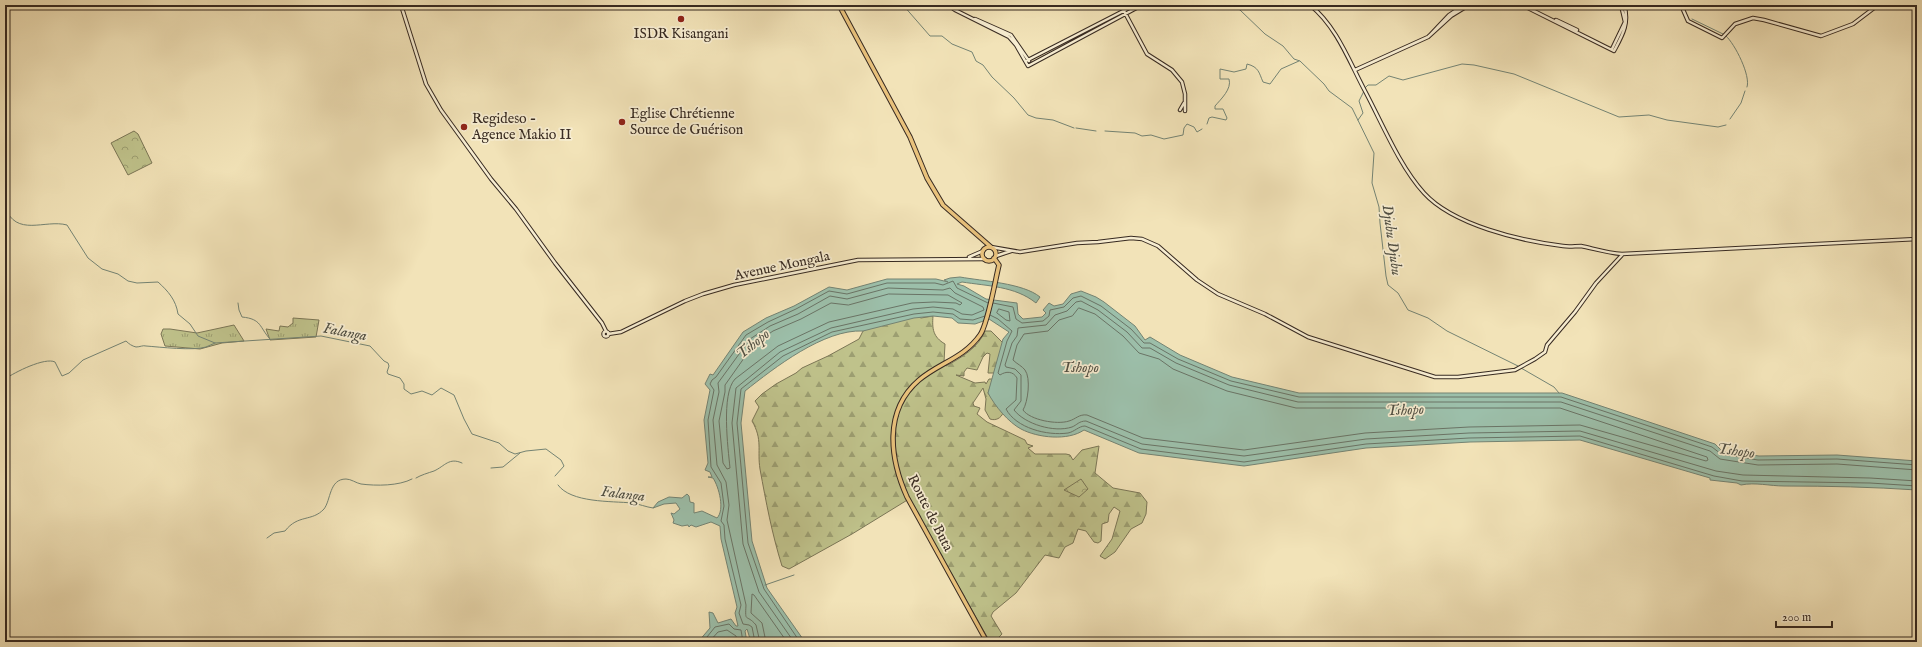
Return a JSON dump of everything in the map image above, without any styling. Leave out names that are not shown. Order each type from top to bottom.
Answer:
[{"type":"highway","points":[[839,5],[910,137],[928,178],[943,205],[996,251],[995,257],[990,260],[985,259],[982,255],[982,240]]},
{"type":"highway","points":[[983,250],[991,247]]},
{"type":"highway","name":"Route de Buta","points":[[987,642],[907,497],[899,476],[892,442],[896,417],[906,395],[919,380],[958,356],[979,336],[984,327],[999,265],[995,257]]},
{"type":"street","name":"Avenue Mongala","points":[[401,5],[417,57],[432,96],[470,150],[602,323],[608,334],[616,334],[632,328],[694,297],[741,284],[858,260],[985,259]]},
{"type":"street","points":[[949,5],[955,10],[1009,37],[1016,44],[1030,65],[1135,5]]},
{"type":"street","points":[[1027,60],[1142,5]]},
{"type":"street","points":[[1310,5],[1326,20],[1354,69],[1394,148],[1412,178],[1423,193],[1443,210],[1457,218],[1521,240],[1564,247],[1581,246],[1622,254],[1917,239]]},
{"type":"street","points":[[1354,69],[1428,36],[1449,15],[1467,5]]},
{"type":"street","points":[[1522,5],[1613,49]]},
{"type":"street","points":[[1526,5],[1613,49]]},
{"type":"street","points":[[1613,49],[1627,22],[1627,15],[1622,5]]},
{"type":"street","points":[[1681,5],[1688,21],[1722,38],[1734,24],[1753,18],[1821,36],[1857,22],[1878,5]]},
{"type":"street","points":[[1125,12],[1147,54],[1172,70],[1182,82],[1186,94],[1185,111]]},
{"type":"street","points":[[1180,110],[1185,100]]},
{"type":"street","points":[[991,247],[1012,251],[1031,250],[1077,243],[1139,238],[1158,246],[1185,270],[1218,294],[1265,314],[1308,338],[1361,353],[1418,373],[1441,378],[1515,370],[1545,352],[1547,345],[1575,312],[1596,283],[1622,254]]},
{"type":"street","points":[[968,258],[983,250]]},
{"type":"street","points":[[995,257],[1012,251]]},
{"type":"green space","points":[[134,131],[138,134],[152,163],[128,175],[111,143]]},
{"type":"green space","points":[[917,316],[921,318],[933,316],[934,332],[945,344],[944,362],[946,366],[963,356],[974,347],[985,331],[991,331],[1003,343],[994,373],[988,373],[990,354],[987,353],[983,357],[977,370],[967,368],[964,372],[964,376],[956,375],[975,383],[985,382],[986,384],[989,379],[993,379],[988,393],[1003,413],[998,419],[990,419],[985,410],[986,399],[983,388],[973,403],[974,406],[980,408],[977,414],[987,422],[1025,440],[1027,444],[1033,446],[1028,448],[1035,454],[1066,454],[1070,455],[1073,460],[1082,450],[1099,446],[1095,473],[1113,488],[1140,493],[1147,502],[1146,514],[1142,523],[1131,529],[1115,552],[1105,559],[1100,556],[1112,539],[1120,511],[1114,507],[1109,514],[1108,522],[1102,524],[1101,541],[1098,543],[1094,542],[1086,531],[1078,529],[1073,543],[1065,547],[1059,558],[1045,555],[1016,593],[993,612],[991,616],[1002,634],[994,642],[990,642],[909,499],[852,534],[789,569],[782,566],[772,530],[760,469],[759,440],[752,421],[759,407],[755,401],[776,384],[802,368],[859,339],[863,331],[872,326]]},
{"type":"green space","points":[[293,318],[319,320],[316,337],[270,340],[266,329],[279,331],[280,326],[288,327],[293,323]]},
{"type":"green space","points":[[234,325],[244,341],[222,343],[200,349],[165,346],[161,334],[163,329],[197,333]]},
{"type":"green space","points":[[1081,479],[1088,489],[1079,497],[1064,490]]},
{"type":"water","name":"Tshopo","points":[[960,277],[990,281],[1033,292],[1040,297],[1036,303],[1028,297],[1010,290],[962,282],[957,284],[964,286],[986,299],[1017,303],[1018,314],[1023,319],[1042,317],[1046,313],[1043,310],[1049,303],[1054,306],[1063,304],[1071,294],[1081,291],[1104,302],[1135,326],[1145,340],[1150,337],[1180,355],[1232,377],[1299,393],[1562,393],[1715,444],[1722,451],[1759,456],[1837,455],[1917,461],[1917,490],[1757,484],[1741,485],[1737,483],[1710,480],[1710,478],[1580,440],[1470,442],[1366,448],[1244,466],[1139,453],[1084,430],[1070,436],[1053,437],[1028,432],[1016,426],[1002,413],[988,393],[1003,339],[1009,332],[989,319],[975,324],[958,323],[952,318],[933,316],[914,318],[863,331],[848,332],[832,336],[816,343],[785,361],[745,391],[741,423],[752,541],[767,588],[805,642],[751,642],[747,629],[745,631],[747,642],[731,642],[728,640],[722,642],[698,642],[710,628],[709,612],[713,613],[718,623],[731,619],[736,626],[738,626],[735,613],[737,607],[721,539],[720,526],[711,522],[696,527],[691,525],[689,527],[688,525],[682,526],[673,523],[674,520],[671,513],[674,514],[680,509],[676,503],[664,504],[653,508],[658,502],[669,497],[682,498],[687,494],[690,502],[694,503],[694,513],[702,511],[717,518],[721,510],[717,487],[713,478],[708,477],[712,477],[710,472],[705,470],[708,463],[704,420],[710,390],[705,384],[710,374],[713,375],[743,332],[766,318],[794,306],[829,287],[847,290],[887,279],[936,279],[948,282],[944,280]]},
{"type":"waterway","points":[[903,5],[930,36],[942,36],[952,44],[972,52],[976,61],[983,65],[992,77],[1014,98],[1028,115],[1036,118],[1053,120],[1074,128]]},
{"type":"waterway","name":"Djubu Djubu","points":[[1232,5],[1240,10],[1265,34],[1283,46],[1294,59],[1300,61],[1324,84],[1329,91],[1352,108],[1374,153],[1372,183],[1379,207],[1388,285],[1398,293],[1408,310],[1428,318],[1447,331],[1518,366]]},
{"type":"waterway","points":[[1692,19],[1723,34]]},
{"type":"waterway","points":[[1726,36],[1734,46],[1741,60],[1747,76],[1747,87]]},
{"type":"waterway","points":[[1207,124],[1209,118],[1212,117],[1226,120],[1227,118],[1223,109],[1215,109],[1215,106],[1223,97],[1230,83],[1229,79],[1220,79],[1220,69],[1234,72],[1246,69],[1247,64],[1251,65],[1259,73],[1263,82],[1270,84],[1281,69],[1299,61]]},
{"type":"waterway","points":[[1365,88],[1368,85],[1376,85],[1389,76],[1403,80],[1462,64],[1474,65],[1514,74],[1619,117],[1649,115],[1667,120],[1718,127],[1726,125]]},
{"type":"waterway","points":[[1358,120],[1363,113],[1359,101],[1364,91]]},
{"type":"waterway","points":[[1730,119],[1741,103],[1745,91]]},
{"type":"waterway","points":[[1105,131],[1135,133],[1142,136],[1151,135],[1164,139],[1183,135],[1184,128],[1187,124],[1194,127],[1197,132],[1202,129]]},
{"type":"waterway","points":[[1076,128],[1096,131]]},
{"type":"waterway","name":"Falanga","points":[[5,207],[10,216],[16,222],[24,225],[67,225],[88,258],[102,269],[118,274],[128,281],[137,283],[158,282],[171,296],[178,314],[190,324],[198,336],[215,343],[321,336],[370,346],[384,361],[388,363],[388,374],[400,378],[404,384],[404,389],[411,394],[422,391],[432,395],[441,388],[454,395],[472,434],[499,443],[508,451],[515,454],[526,451],[546,449],[561,460],[564,466],[555,476]]},
{"type":"waterway","points":[[238,303],[242,317],[257,322],[270,339]]},
{"type":"waterway","points":[[5,379],[37,363],[50,361],[55,362],[62,376],[69,373],[83,360],[126,341],[136,347],[145,346],[185,349],[201,348],[215,343]]},
{"type":"waterway","name":"Djubu Djubu","points":[[1521,368],[1554,387],[1559,393]]},
{"type":"waterway","points":[[491,468],[503,467],[520,453]]},
{"type":"waterway","points":[[416,478],[434,471],[450,462],[458,461],[462,463]]},
{"type":"waterway","points":[[267,538],[274,533],[285,531],[295,522],[315,516],[319,513],[324,509],[333,486],[340,480],[348,479],[361,484],[380,485],[401,483],[412,479]]},
{"type":"waterway","name":"Falanga","points":[[558,485],[564,491],[582,498],[632,503],[653,508]]},
{"type":"waterway","points":[[765,585],[794,575]]},
{"type":"place","name":"ISDR Kisangani","points":[[681,19]]},
{"type":"place","name":"Eglise Chrétienne Source de Guérison","points":[[622,122]]},
{"type":"place","name":"Regideso - Agence Makio II","points":[[464,127]]}]
